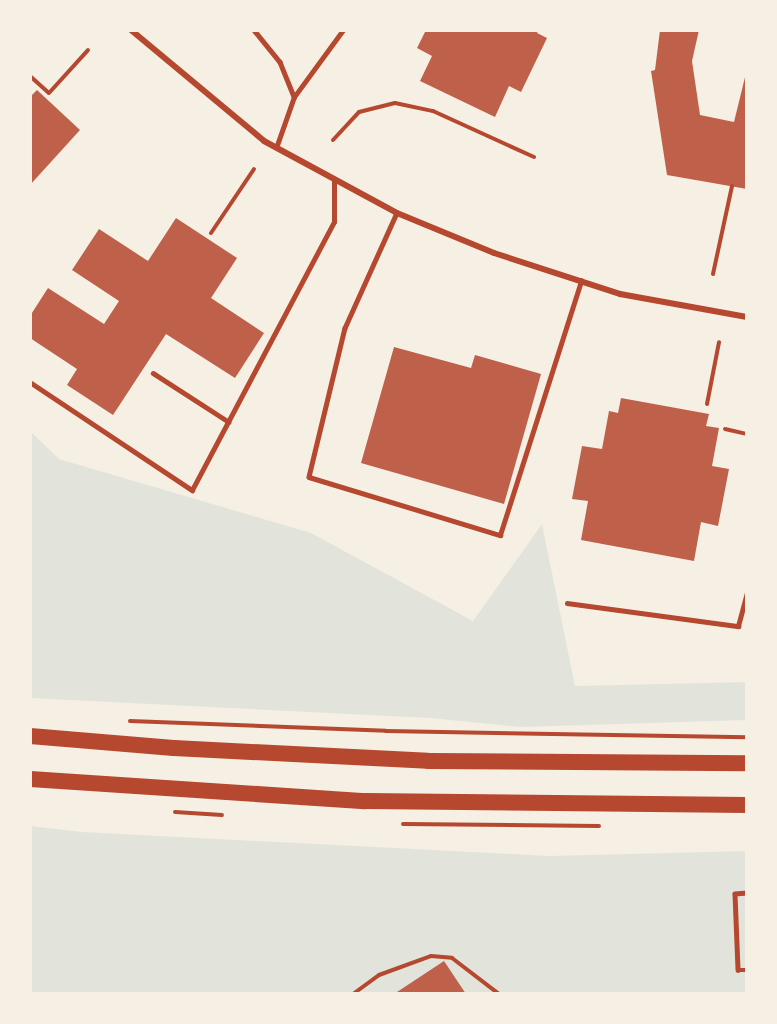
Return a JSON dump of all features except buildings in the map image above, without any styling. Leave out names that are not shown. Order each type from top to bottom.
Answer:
[{"type":"highway","points":[[30,736],[428,761],[747,763]]},
{"type":"highway","points":[[30,779],[365,801],[747,805]]},
{"type":"street","points":[[131,30],[141,33],[276,148],[397,213],[494,253],[620,294],[747,317]]},
{"type":"lane","points":[[254,30],[280,62],[294,97]]},
{"type":"lane","points":[[276,148],[294,97],[343,30]]},
{"type":"lane","points":[[30,382],[192,489],[334,222],[334,181]]},
{"type":"lane","points":[[397,213],[345,328],[309,477],[500,535],[580,281]]},
{"type":"lane","points":[[153,373],[229,422]]},
{"type":"lane","points":[[567,603],[738,626],[747,592]]},
{"type":"lane","points":[[747,894],[735,894],[738,970],[747,970]]},
{"type":"path","points":[[30,76],[50,93],[88,50]]},
{"type":"path","points":[[333,140],[359,112],[395,103],[433,111],[534,157]]},
{"type":"path","points":[[211,233],[254,169]]},
{"type":"path","points":[[712,274],[732,186]]},
{"type":"path","points":[[707,404],[719,342]]},
{"type":"path","points":[[725,429],[747,434]]},
{"type":"path","points":[[123,721],[386,732],[747,737]]},
{"type":"path","points":[[353,994],[379,975],[430,956],[452,958],[499,994]]},
{"type":"shaded area","points":[[30,431],[59,459],[311,533],[473,621],[542,524],[575,686],[747,682],[747,720],[521,727],[430,718],[30,698]]},
{"type":"shaded area","points":[[30,826],[82,832],[550,856],[747,851],[747,994],[30,994]]}]
